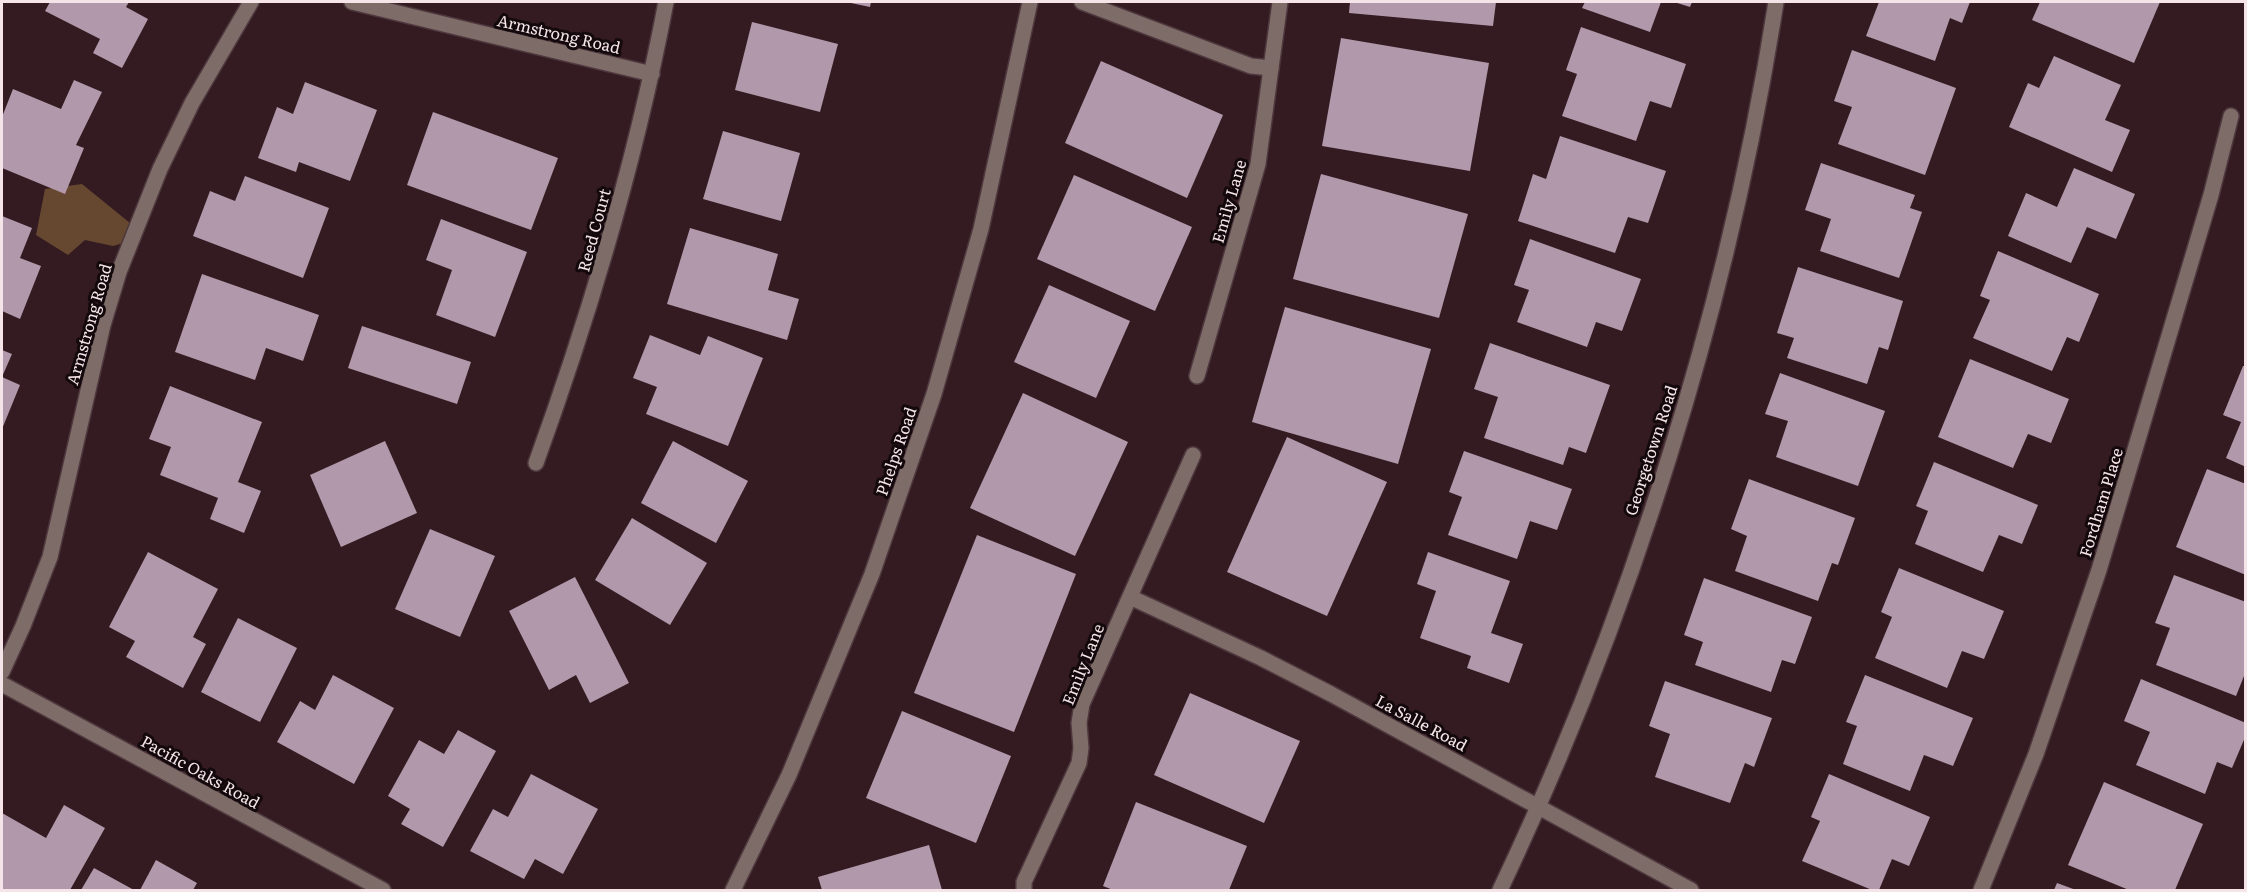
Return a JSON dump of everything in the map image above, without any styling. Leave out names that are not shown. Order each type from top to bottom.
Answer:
[{"type":"street","name":"Armstrong Road","points":[[2,672],[50,557],[98,346],[119,272],[160,169],[192,103],[251,2]]},
{"type":"street","name":"Armstrong Road","points":[[352,2],[652,74]]},
{"type":"street","name":"Reed Court","points":[[536,463],[582,335],[602,266],[652,74],[666,2]]},
{"type":"street","name":"Phelps Road","points":[[733,891],[789,775],[872,574],[930,405],[981,229],[1030,2]]},
{"type":"street","points":[[1082,2],[1251,66],[1271,68]]},
{"type":"street","name":"Emily Lane","points":[[1197,376],[1258,164],[1280,2]]},
{"type":"street","name":"Georgetown Road","points":[[1500,891],[1539,806],[1629,575],[1696,363],[1746,162],[1776,2]]},
{"type":"street","name":"Fordham Place","points":[[1981,891],[2036,754],[2099,570],[2211,195],[2231,116]]},
{"type":"street","name":"Emily Lane","points":[[1024,891],[1024,882],[1079,763],[1081,748],[1079,723],[1082,704],[1193,454]]},
{"type":"street","name":"La Salle Road","points":[[1130,597],[1262,658],[1539,806],[1691,891]]},
{"type":"street","name":"Pacific Oaks Road","points":[[2,684],[383,891]]},
{"type":"shaded area","points":[[82,184],[130,223],[127,242],[113,246],[85,240],[68,255],[36,235],[45,189]]},
{"type":"building","points":[[50,2],[129,2],[126,7],[148,19],[122,68],[93,53],[100,39],[45,11]]},
{"type":"building","points":[[846,2],[871,2],[870,7]]},
{"type":"building","points":[[1350,2],[1496,2],[1493,26],[1349,13]]},
{"type":"building","points":[[1585,2],[1661,2],[1650,32],[1582,8]]},
{"type":"building","points":[[1674,2],[1692,2],[1690,7]]},
{"type":"building","points":[[1879,2],[1970,2],[1962,23],[1950,18],[1935,61],[1866,36]]},
{"type":"building","points":[[2040,2],[2160,2],[2134,63],[2032,20]]},
{"type":"building","points":[[752,22],[838,44],[820,112],[735,90]]},
{"type":"building","points":[[1581,27],[1686,64],[1671,108],[1650,101],[1636,141],[1562,116],[1577,74],[1566,70]]},
{"type":"building","points":[[1341,38],[1489,63],[1470,171],[1322,146]]},
{"type":"building","points":[[1852,50],[1956,88],[1925,175],[1838,144],[1852,107],[1834,101]]},
{"type":"building","points":[[2054,56],[2121,85],[2105,120],[2130,130],[2112,172],[2009,127],[2028,83],[2039,88]]},
{"type":"building","points":[[1101,61],[1223,115],[1187,198],[1065,143]]},
{"type":"building","points":[[74,80],[102,92],[76,145],[84,148],[65,194],[2,168],[2,117],[13,89],[61,109]]},
{"type":"building","points":[[305,82],[377,110],[350,181],[299,162],[296,172],[258,158],[277,107],[293,114]]},
{"type":"building","points":[[433,112],[558,158],[531,230],[407,185]]},
{"type":"building","points":[[723,131],[800,153],[781,221],[703,199]]},
{"type":"building","points":[[1560,136],[1666,171],[1648,223],[1628,217],[1615,253],[1518,221],[1533,174],[1546,179]]},
{"type":"building","points":[[1821,163],[1915,195],[1910,208],[1922,212],[1899,278],[1820,251],[1831,219],[1805,210]]},
{"type":"building","points":[[2074,168],[2135,194],[2116,239],[2087,227],[2071,263],[2008,236],[2026,193],[2057,207]]},
{"type":"building","points":[[1321,174],[1468,214],[1439,318],[1293,279]]},
{"type":"building","points":[[1074,175],[1192,227],[1155,311],[1037,259]]},
{"type":"building","points":[[245,176],[329,208],[303,278],[193,236],[210,191],[235,201]]},
{"type":"building","points":[[2,216],[32,228],[20,258],[41,266],[20,319],[2,311]]},
{"type":"building","points":[[441,219],[527,252],[495,337],[436,315],[452,270],[426,260]]},
{"type":"building","points":[[690,228],[778,254],[768,290],[799,299],[787,340],[667,304]]},
{"type":"building","points":[[1530,239],[1641,279],[1622,331],[1596,322],[1587,347],[1517,322],[1529,290],[1514,285]]},
{"type":"building","points":[[1998,251],[2099,294],[2079,342],[2067,337],[2052,371],[1973,338],[1990,300],[1980,296]]},
{"type":"building","points":[[1798,267],[1903,301],[1888,350],[1879,347],[1867,384],[1787,358],[1794,338],[1777,333]]},
{"type":"building","points":[[202,274],[319,315],[303,361],[266,348],[255,380],[175,352]]},
{"type":"building","points":[[1049,285],[1130,321],[1096,398],[1014,362]]},
{"type":"building","points":[[1285,307],[1431,349],[1398,464],[1252,422]]},
{"type":"building","points":[[362,326],[471,362],[457,404],[348,368]]},
{"type":"building","points":[[650,335],[700,355],[708,336],[763,358],[728,446],[646,414],[657,387],[633,378]]},
{"type":"building","points":[[1490,343],[1610,385],[1586,453],[1569,447],[1563,465],[1484,438],[1498,397],[1474,389]]},
{"type":"building","points":[[2,350],[12,354],[2,377]]},
{"type":"building","points":[[1970,359],[2069,399],[2051,443],[2028,434],[2013,468],[1938,437]]},
{"type":"building","points":[[2243,366],[2246,366],[2246,467],[2226,458],[2241,422],[2223,415]]},
{"type":"building","points":[[1780,373],[1885,411],[1858,486],[1776,457],[1788,421],[1765,414]]},
{"type":"building","points":[[2,377],[20,385],[2,429]]},
{"type":"building","points":[[170,386],[262,422],[238,482],[261,491],[244,533],[210,519],[218,498],[160,475],[171,447],[149,439]]},
{"type":"building","points":[[1023,393],[1128,442],[1075,556],[970,508]]},
{"type":"building","points":[[1287,437],[1387,482],[1327,616],[1227,572]]},
{"type":"building","points":[[385,441],[417,513],[341,547],[310,475]]},
{"type":"building","points":[[673,441],[748,481],[716,543],[641,503]]},
{"type":"building","points":[[1464,451],[1572,489],[1557,530],[1530,521],[1517,559],[1448,535],[1462,497],[1449,492]]},
{"type":"building","points":[[1934,462],[2038,505],[2022,544],[1999,535],[1983,572],[1915,544],[1928,511],[1916,506]]},
{"type":"building","points":[[2207,469],[2246,484],[2246,575],[2176,547]]},
{"type":"building","points":[[1749,479],[1855,518],[1838,565],[1832,563],[1818,601],[1735,571],[1747,536],[1731,529]]},
{"type":"building","points":[[632,518],[707,563],[670,625],[595,580]]},
{"type":"building","points":[[430,529],[495,556],[460,637],[395,609]]},
{"type":"building","points":[[977,535],[1076,574],[1014,732],[914,693]]},
{"type":"building","points":[[148,552],[218,589],[193,637],[206,644],[183,688],[126,657],[135,641],[109,627]]},
{"type":"building","points":[[1428,552],[1510,581],[1491,633],[1523,644],[1509,683],[1467,668],[1471,656],[1420,638],[1436,591],[1417,584]]},
{"type":"building","points":[[1899,568],[2004,611],[1984,659],[1962,651],[1947,688],[1875,658],[1892,617],[1881,612]]},
{"type":"building","points":[[2174,575],[2246,602],[2246,671],[2236,696],[2156,665],[2170,628],[2155,623]]},
{"type":"building","points":[[575,577],[629,683],[590,703],[576,675],[549,690],[509,611]]},
{"type":"building","points":[[1704,578],[1812,617],[1795,664],[1782,660],[1771,692],[1695,665],[1703,642],[1684,635]]},
{"type":"building","points":[[238,618],[297,648],[260,722],[201,692]]},
{"type":"building","points":[[333,675],[394,708],[354,784],[277,742],[300,701],[315,710]]},
{"type":"building","points":[[1865,675],[1973,718],[1953,766],[1924,755],[1910,791],[1843,764],[1857,726],[1846,722]]},
{"type":"building","points":[[2141,679],[2246,723],[2246,735],[2232,768],[2217,762],[2205,794],[2136,765],[2150,732],[2124,721]]},
{"type":"building","points":[[1665,681],[1772,718],[1754,767],[1745,763],[1730,803],[1655,777],[1670,734],[1649,726]]},
{"type":"building","points":[[1190,693],[1300,741],[1264,823],[1154,775]]},
{"type":"building","points":[[902,711],[1011,756],[976,843],[866,798]]},
{"type":"building","points":[[458,730],[496,751],[443,847],[401,824],[410,809],[388,796],[419,740],[444,754]]},
{"type":"building","points":[[531,774],[598,809],[563,874],[535,859],[524,879],[470,851],[493,809],[508,817]]},
{"type":"building","points":[[1829,774],[1930,817],[1909,866],[1892,859],[1879,890],[1872,890],[1802,861],[1820,821],[1811,817]]},
{"type":"building","points":[[2104,782],[2203,824],[2175,890],[2129,890],[2068,865]]},
{"type":"building","points":[[1136,802],[1247,846],[1229,890],[1113,890],[1103,886]]},
{"type":"building","points":[[64,805],[105,828],[70,890],[2,890],[2,813],[46,838]]},
{"type":"building","points":[[929,845],[942,890],[822,890],[818,877]]},
{"type":"building","points":[[156,860],[197,883],[193,890],[140,890]]},
{"type":"building","points":[[94,868],[134,890],[81,890]]},
{"type":"building","points":[[2057,883],[2076,890],[2054,890]]}]
